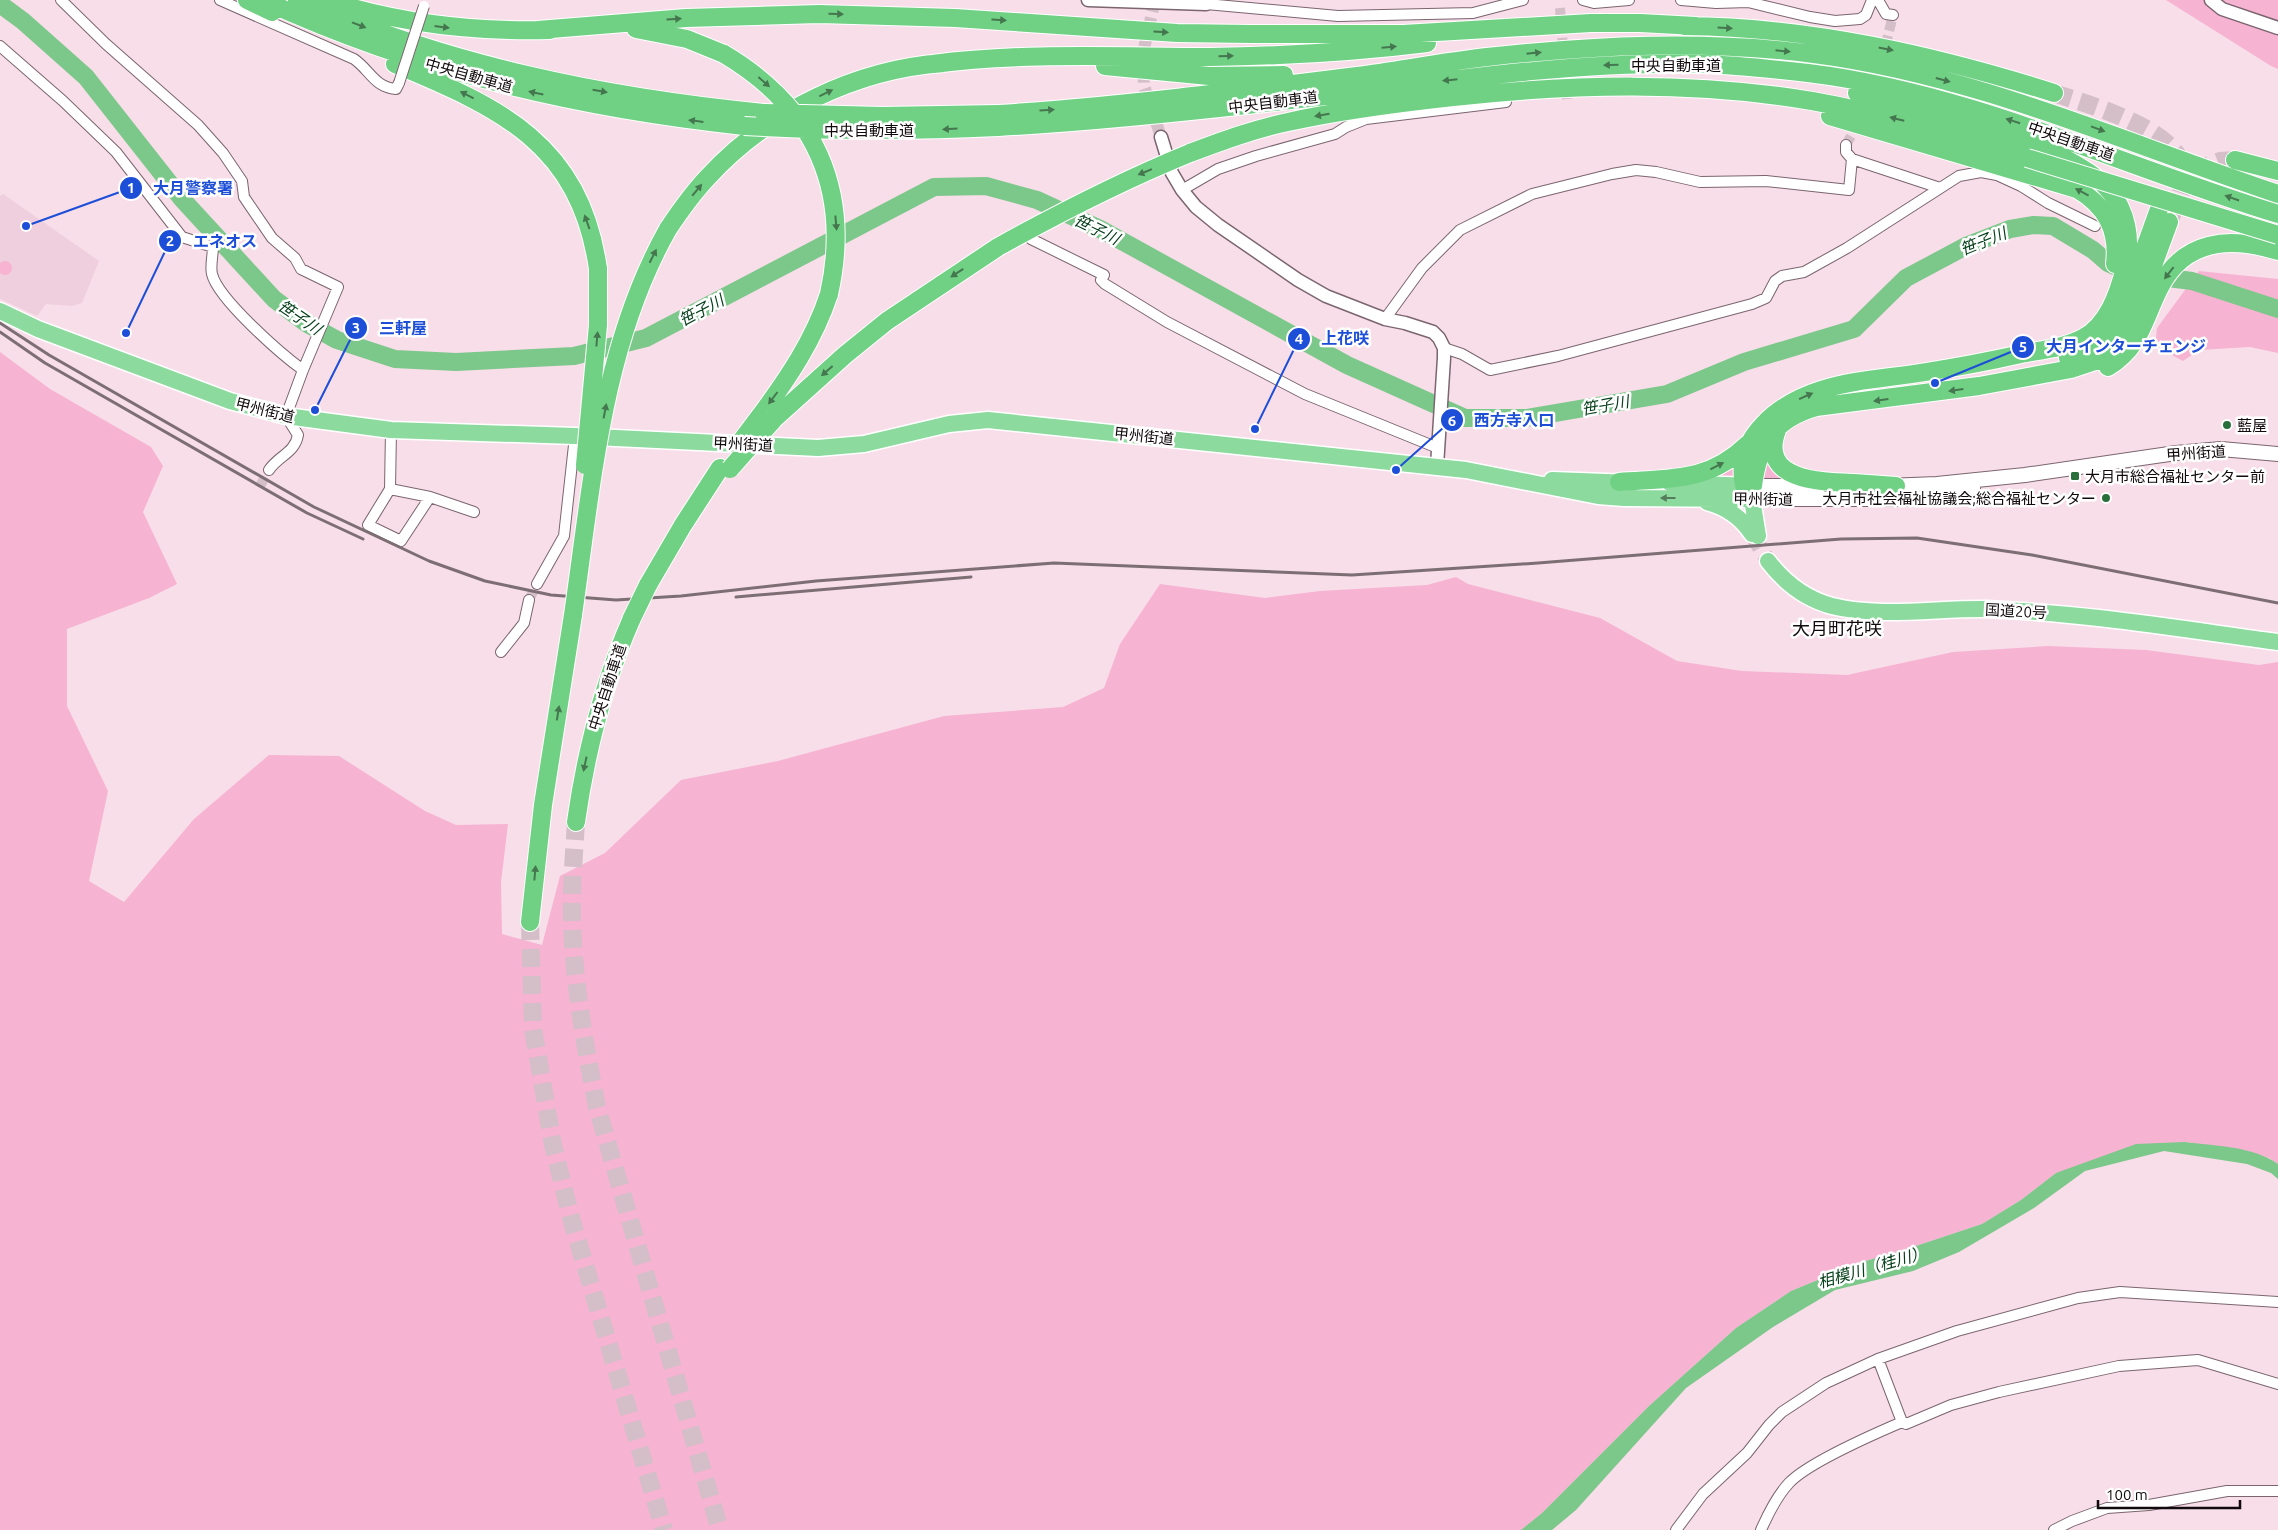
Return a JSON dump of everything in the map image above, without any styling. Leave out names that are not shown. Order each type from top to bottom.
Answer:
[{"type":"highway","points":[[247,0],[460,91],[520,126],[551,156],[574,190],[590,227],[598,269],[598,325],[572,615]]},
{"type":"highway","name":"中央自動車道","points":[[263,0],[316,23],[414,59],[524,91],[636,113],[744,126],[877,130],[998,120],[1223,94],[1485,58],[1604,48],[1708,46],[1784,51],[1862,61],[1912,72],[2012,100],[2278,194]]},
{"type":"highway","name":"中央自動車道","points":[[297,0],[418,46],[528,76],[641,99],[764,113],[998,120],[1111,120],[1545,70],[1642,64],[1705,64],[1756,68],[1811,74],[1908,92],[2015,122],[2278,214]]},
{"type":"highway","points":[[326,0],[358,10],[424,25],[484,31],[650,30],[686,39],[724,54],[746,67],[784,100],[810,139],[828,180],[837,226],[837,249],[829,294],[814,335],[785,382],[767,417]]},
{"type":"highway","points":[[538,30],[686,18],[819,14],[955,18],[1177,33],[1251,34],[1403,34],[1601,23],[1640,23],[1777,31],[1860,44],[1955,64],[2054,92]]},
{"type":"highway","points":[[530,922],[544,805],[572,615],[601,434],[617,353],[640,282],[668,229],[707,177],[752,136],[777,119],[830,91],[863,78],[933,64],[1032,56],[1212,57],[1293,54],[1358,50],[1539,31],[1642,26],[1696,26]]},
{"type":"highway","points":[[933,64],[1033,62],[1209,76],[1260,76],[1320,73],[1485,58]]},
{"type":"highway","points":[[1642,64],[1756,73],[1796,79],[1880,98],[1981,127],[2050,152],[2090,172],[2115,198],[2120,225]]},
{"type":"highway","points":[[767,417],[887,321],[998,246],[1098,193],[1190,153],[1248,132],[1323,115],[1491,93],[1627,85],[1719,89],[1811,101],[1906,122],[2278,235]]},
{"type":"highway","points":[[1627,85],[1766,102],[1863,124],[2077,189],[2100,206],[2108,217],[2120,225],[2128,237],[2125,309],[2143,328],[2127,352],[2104,370],[2075,380],[2025,387],[1979,386],[1816,408],[1795,415],[1778,427],[1769,437],[1758,456],[1750,490]]},
{"type":"highway","points":[[2235,160],[2278,170]]},
{"type":"highway","points":[[1618,482],[1687,478],[1698,475],[1729,460],[1749,443],[1761,428],[1785,406],[1820,390],[1844,384],[1975,364],[2043,362],[2086,352],[2107,338],[2125,309],[2162,220]]},
{"type":"highway","points":[[2125,309],[2158,290],[2173,267],[2183,258],[2208,245],[2238,243],[2278,251]]},
{"type":"highway","name":"甲州街道","points":[[0,311],[38,329],[230,401],[286,416],[391,430],[575,436],[818,448],[864,444],[949,424],[988,420],[1437,466],[1500,475],[1598,496],[1693,498],[1750,490]]},
{"type":"highway","name":"中央自動車道","points":[[576,822],[583,773],[592,731],[617,652],[632,618],[648,585],[683,525],[767,417]]},
{"type":"highway","points":[[1778,427],[1774,437],[1774,454],[1778,462],[1792,475],[1819,482],[1896,486]]},
{"type":"highway","points":[[1693,498],[1729,510],[1745,523],[1755,535],[1750,490],[1741,470],[1749,443]]},
{"type":"highway","name":"甲州街道","points":[[1500,475],[1750,490]]},
{"type":"highway","name":"国道20号","points":[[1768,561],[1788,582],[1812,599],[1853,610],[1987,609],[2053,613],[2163,624],[2278,642]]},
{"type":"main road","name":"甲州街道","points":[[1750,490],[1896,486],[2025,475],[2170,454],[2221,449],[2278,454]]},
{"type":"main road","name":"甲州街道","points":[[1750,490],[1925,499],[2025,475]]},
{"type":"street","points":[[61,0],[106,44],[198,125],[223,153],[242,181],[244,197],[272,238],[295,258],[301,269],[338,287],[286,416],[298,435],[296,443],[290,451],[274,461],[268,470]]},
{"type":"street","points":[[220,0],[354,59],[363,65],[378,84],[396,89],[426,3]]},
{"type":"street","points":[[1088,0],[1207,2],[1338,16],[1473,14],[1523,0]]},
{"type":"street","points":[[1583,0],[1594,3],[1628,0]]},
{"type":"street","points":[[1681,0],[1716,3],[1748,2],[1817,19],[1835,21],[1860,20],[1866,15],[1872,0]]},
{"type":"street","points":[[1878,0],[1886,14],[1893,15]]},
{"type":"street","points":[[2211,0],[2222,9],[2278,28]]},
{"type":"street","points":[[0,46],[116,152],[182,237],[213,247],[212,275],[227,299],[282,355],[303,370]]},
{"type":"street","points":[[1182,190],[1218,169],[1256,156],[1335,134],[1346,127],[1366,119],[1506,102]]},
{"type":"street","points":[[1162,137],[1172,173],[1182,190],[1196,207],[1218,225],[1298,280],[1326,296],[1384,319],[1433,332],[1439,338],[1444,353],[1437,466]]},
{"type":"street","points":[[1846,145],[1846,152],[1852,159],[1940,188]]},
{"type":"street","points":[[1384,319],[1422,268],[1460,230],[1532,194],[1636,170],[1656,172],[1700,182],[1766,181],[1850,190],[1852,159]]},
{"type":"street","points":[[1444,353],[1462,354],[1490,370],[1558,356],[1752,304],[1766,298],[1775,281],[1782,276],[1804,272],[1847,248],[1959,176],[1981,172],[1997,175],[2095,226]]},
{"type":"street","points":[[1031,239],[1104,275],[1101,280],[1105,284],[1168,322],[1306,394],[1438,448]]},
{"type":"street","points":[[391,430],[390,489],[368,525],[401,541],[430,497]]},
{"type":"street","points":[[537,584],[564,536],[575,436]]},
{"type":"street","points":[[390,489],[430,497],[474,512]]},
{"type":"street","points":[[501,652],[524,623],[529,600]]},
{"type":"street","points":[[1676,1530],[1704,1494],[1748,1453],[1769,1425],[1782,1412],[1826,1383],[1878,1359],[1957,1331],[2086,1297],[2120,1292],[2278,1302]]},
{"type":"street","points":[[1878,1359],[1902,1422]]},
{"type":"street","points":[[1761,1530],[1777,1499],[1790,1482],[1813,1466],[1902,1422],[1906,1424],[1951,1406],[1999,1392],[2119,1366],[2198,1360],[2278,1384]]},
{"type":"street","points":[[2054,1530],[2072,1520],[2107,1508],[2149,1505],[2227,1491],[2278,1491]]},
{"type":"shaded area","points":[[2166,0],[2278,0],[2278,69],[2271,66]]},
{"type":"shaded area","points":[[3,194],[99,261],[82,303],[72,306],[46,304],[37,316],[0,299],[0,196]]},
{"type":"shaded area","points":[[5,261],[10,263],[12,268],[10,273],[5,275],[0,273],[-2,268],[0,263]]},
{"type":"shaded area","points":[[2199,271],[2278,279],[2278,353],[2250,347],[2199,350],[2183,361],[2155,346],[2157,328]]},
{"type":"shaded area","points":[[0,352],[50,389],[151,447],[163,466],[143,512],[177,584],[149,598],[67,629],[67,706],[108,791],[89,881],[124,902],[194,819],[269,755],[339,756],[425,811],[456,825],[508,824],[501,882],[502,934],[542,945],[560,876],[605,853],[681,780],[778,761],[944,716],[1063,707],[1104,688],[1120,644],[1160,584],[1265,598],[1320,591],[1427,585],[1456,577],[1468,584],[1600,618],[1677,661],[1742,671],[1847,675],[1953,652],[2048,646],[2146,650],[2259,665],[2278,662],[2278,1164],[2269,1158],[2241,1150],[2185,1142],[2056,1173],[2021,1200],[1982,1224],[1859,1263],[1791,1291],[1736,1328],[1649,1406],[1542,1513],[1521,1530],[0,1530]]},
{"type":"shaded area","points":[[1767,447],[1785,478],[1758,478]]},
{"type":"shaded area","points":[[1737,461],[1738,477],[1708,477]]},
{"type":"water","name":"相模川（桂川）","points":[[2185,1142],[2245,1150],[2268,1158],[2278,1164],[2278,1179],[2271,1173],[2247,1164],[2164,1151],[2085,1171],[2034,1208],[1959,1252],[1913,1271],[1835,1290],[1773,1327],[1686,1388],[1576,1510],[1552,1530],[1521,1530],[1542,1513],[1649,1406],[1736,1328],[1791,1291],[1859,1263],[1982,1224],[2021,1200],[2056,1173],[2136,1144]]},
{"type":"waterway","name":"笹子川","points":[[0,4],[23,21],[86,77],[182,199],[274,299],[306,323],[337,340],[395,359],[456,362],[574,356],[646,338],[934,187],[986,186],[1037,200],[1100,229],[1347,365],[1465,418],[1526,418],[1667,394],[1744,362],[1854,329],[1906,278],[1966,246],[2010,229],[2034,225],[2053,226],[2093,250],[2108,263],[2126,271]]},
{"type":"waterway","name":"笹子川","points":[[2152,276],[2192,281],[2278,309]]},
{"type":"tunnel","points":[[1155,0],[1143,53],[1144,86],[1161,137]]},
{"type":"tunnel","points":[[1560,8],[1567,99]]},
{"type":"tunnel","points":[[1875,89],[1893,15]]},
{"type":"tunnel","points":[[2054,93],[2134,122],[2154,134],[2170,147],[2181,161],[2184,178],[2180,195],[2169,222]]},
{"type":"tunnel","points":[[1846,145],[1860,120]]},
{"type":"tunnel","points":[[2193,172],[2220,161],[2235,160]]},
{"type":"tunnel","points":[[260,486],[269,470]]},
{"type":"tunnel","points":[[1752,534],[1768,561]]},
{"type":"tunnel","points":[[529,600],[537,584]]},
{"type":"tunnel","points":[[576,822],[572,897],[573,945],[581,1015],[597,1107],[720,1530]]},
{"type":"tunnel","points":[[530,922],[533,1029],[553,1145],[571,1218],[664,1530]]},
{"type":"railway","points":[[0,323],[49,355],[314,507],[429,561],[485,581],[551,595],[616,600],[681,596],[816,581],[1054,563],[1352,575],[1538,563],[1841,539],[1917,538],[2032,555],[2278,603]]},
{"type":"railway","points":[[0,332],[45,363],[307,513],[363,539]]},
{"type":"railway","points":[[736,597],[971,577]]},
{"type":"place","name":"大月警察署","points":[[26,226]]},
{"type":"place","name":"エネオス","points":[[126,333]]},
{"type":"place","name":"大月インターチェンジ","points":[[1935,383]]},
{"type":"place","name":"三軒屋","points":[[315,410]]},
{"type":"place","name":"藍屋","points":[[2227,425]]},
{"type":"place","name":"上花咲","points":[[1255,429]]},
{"type":"place","name":"西方寺入口","points":[[1396,470]]},
{"type":"place","name":"大月市総合福祉センター前","points":[[2075,476]]},
{"type":"place","name":"大月市社会福祉協議会;総合福祉センター","points":[[2106,498]]},
{"type":"district","name":"大月町花咲","points":[[1837,628]]}]
